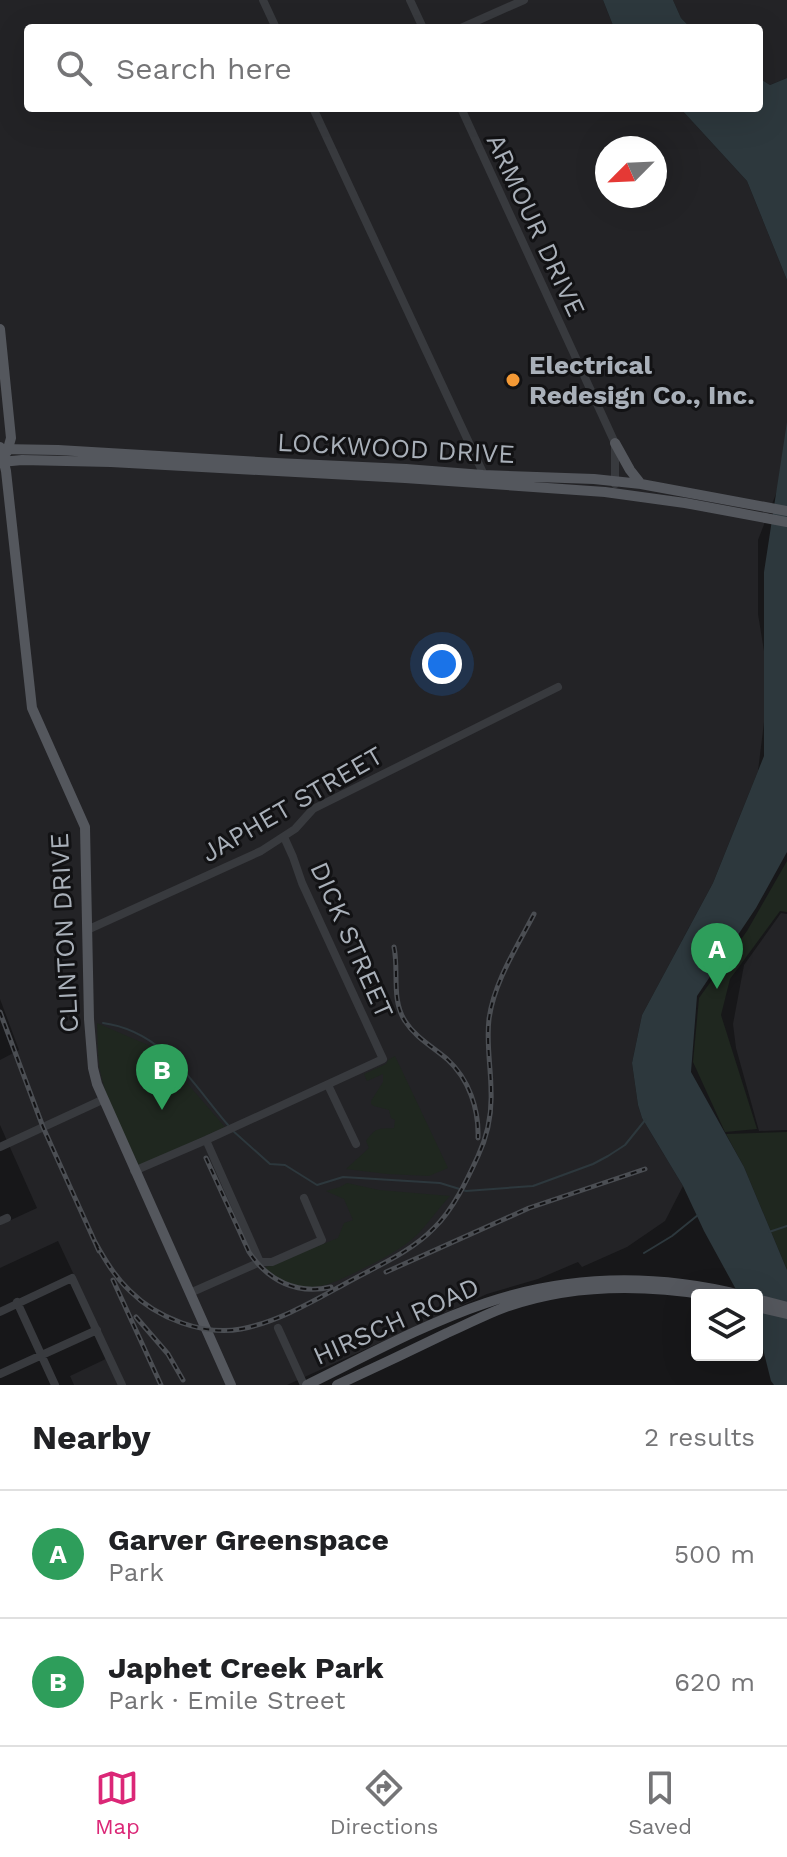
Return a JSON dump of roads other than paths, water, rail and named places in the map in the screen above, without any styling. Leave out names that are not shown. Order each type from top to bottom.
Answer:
[{"type":"main road","name":"CLINTON DRIVE","points":[[0,329],[11,438],[2,448],[2,462],[32,708],[85,827],[93,1068],[102,1100],[231,1385]]},
{"type":"main road","points":[[615,443],[641,484]]},
{"type":"main road","name":"LOCKWOOD DRIVE","points":[[2,448],[90,457],[483,475],[615,487],[787,511]]},
{"type":"main road","name":"LOCKWOOD DRIVE","points":[[2,462],[90,457]]},
{"type":"main road","name":"LOCKWOOD DRIVE","points":[[406,473],[493,484],[615,487],[641,484],[787,522]]},
{"type":"main road","name":"HIRSCH ROAD","points":[[306,1385],[431,1325],[499,1299],[556,1286],[627,1280],[691,1291]]},
{"type":"main road","name":"HIRSCH ROAD","points":[[337,1385],[502,1308],[536,1298],[600,1288],[672,1286],[718,1289]]},
{"type":"main road","points":[[763,1301],[787,1307]]},
{"type":"main road","points":[[763,1308],[787,1314]]},
{"type":"street","points":[[263,0],[274,24]]},
{"type":"street","points":[[410,0],[421,24]]},
{"type":"street","points":[[470,24],[524,0]]},
{"type":"street","points":[[315,112],[483,475],[493,484]]},
{"type":"street","name":"ARMOUR DRIVE","points":[[463,112],[615,443],[615,487]]},
{"type":"street","name":"JAPHET STREET","points":[[87,930],[261,851],[303,822],[313,809],[558,687]]},
{"type":"street","name":"DICK STREET","points":[[284,837],[383,1059],[328,1085]]},
{"type":"street","points":[[134,1171],[328,1085],[356,1144]]},
{"type":"street","points":[[0,1147],[102,1100]]},
{"type":"street","points":[[208,1139],[260,1262]]},
{"type":"street","points":[[190,1293],[260,1262],[272,1262],[322,1240],[304,1198]]},
{"type":"street","points":[[0,1312],[72,1278],[122,1385]]},
{"type":"street","points":[[17,1302],[55,1385]]},
{"type":"street","points":[[278,1328],[306,1385]]},
{"type":"street","points":[[0,1374],[97,1330]]},
{"type":"waterway","points":[[103,1023],[143,1036],[159,1048],[188,1076],[228,1125]]},
{"type":"waterway","points":[[232,1130],[270,1164],[285,1165],[317,1185],[343,1177],[440,1183],[466,1191],[533,1186],[593,1164],[625,1145],[646,1119]]},
{"type":"waterway","points":[[644,1253],[698,1215]]},
{"type":"waterway","points":[[769,1232],[787,1226]]},
{"type":"railway","points":[[95,1242],[120,1280],[141,1301],[181,1323],[211,1330],[241,1329],[267,1322],[413,1246],[447,1213],[481,1149],[491,1108],[488,1037],[492,1005],[507,965],[534,914]]},
{"type":"railway","points":[[394,947],[401,1013],[414,1032],[455,1067],[467,1085],[477,1116],[478,1138]]},
{"type":"railway","points":[[0,1012],[43,1127],[99,1251]]},
{"type":"railway","points":[[206,1158],[249,1252],[265,1271],[295,1287],[331,1287]]},
{"type":"railway","points":[[386,1272],[529,1208],[645,1169]]},
{"type":"railway","points":[[113,1280],[161,1385]]},
{"type":"railway","points":[[136,1317],[168,1354],[183,1380]]},
{"type":"place","name":"Electrical Redesign Co., Inc.","points":[[513,380]]},
{"type":"place","name":"Garver Greenspace","points":[[717,989]]},
{"type":"place","name":"Japhet Creek Park","points":[[162,1110]]}]
